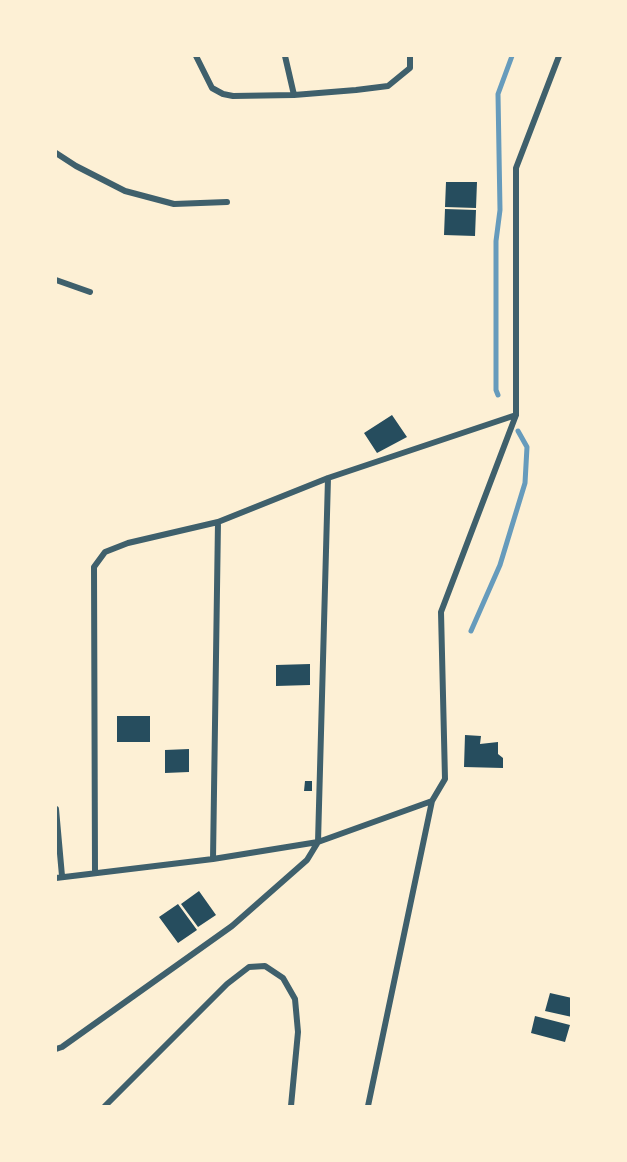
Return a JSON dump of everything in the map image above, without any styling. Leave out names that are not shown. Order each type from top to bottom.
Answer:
[{"type":"street","points":[[196,56],[212,88],[233,96],[294,95],[388,86],[410,68],[410,56]]},
{"type":"street","points":[[285,56],[294,95]]},
{"type":"street","points":[[369,1107],[432,801],[445,779],[441,612],[516,415],[516,168],[559,56]]},
{"type":"street","points":[[56,153],[125,191],[174,204],[227,202]]},
{"type":"street","points":[[56,280],[90,292]]},
{"type":"street","points":[[95,873],[94,567],[105,552],[218,522],[328,478],[516,415]]},
{"type":"street","points":[[56,1049],[232,926],[307,860],[318,842],[328,478]]},
{"type":"street","points":[[213,859],[218,522]]},
{"type":"street","points":[[56,809],[59,877],[213,859],[318,842],[432,801]]},
{"type":"street","points":[[105,1107],[227,984],[249,967],[265,966],[283,978],[294,999],[298,1032],[291,1107]]},
{"type":"building","points":[[446,182],[477,182],[476,208],[445,207]]},
{"type":"building","points":[[445,209],[476,210],[475,236],[444,235]]},
{"type":"building","points":[[392,415],[407,437],[377,453],[364,433]]},
{"type":"building","points":[[310,664],[310,685],[276,686],[276,665]]},
{"type":"building","points":[[117,716],[150,716],[150,742],[117,742]]},
{"type":"building","points":[[465,735],[481,736],[480,744],[498,742],[498,754],[503,758],[503,768],[464,767]]},
{"type":"building","points":[[189,749],[189,772],[165,773],[165,750]]},
{"type":"building","points":[[305,781],[312,781],[312,791],[304,791]]},
{"type":"building","points":[[199,891],[216,915],[198,927],[181,904]]},
{"type":"building","points":[[178,904],[197,930],[178,943],[159,917]]},
{"type":"building","points":[[550,993],[572,998],[572,1017],[545,1011]]},
{"type":"building","points":[[535,1016],[570,1025],[565,1042],[531,1033]]},
{"type":"waterway","points":[[498,395],[496,390],[496,241],[500,210],[498,94],[512,56]]},
{"type":"waterway","points":[[471,631],[500,565],[525,483],[527,447],[518,431]]}]
